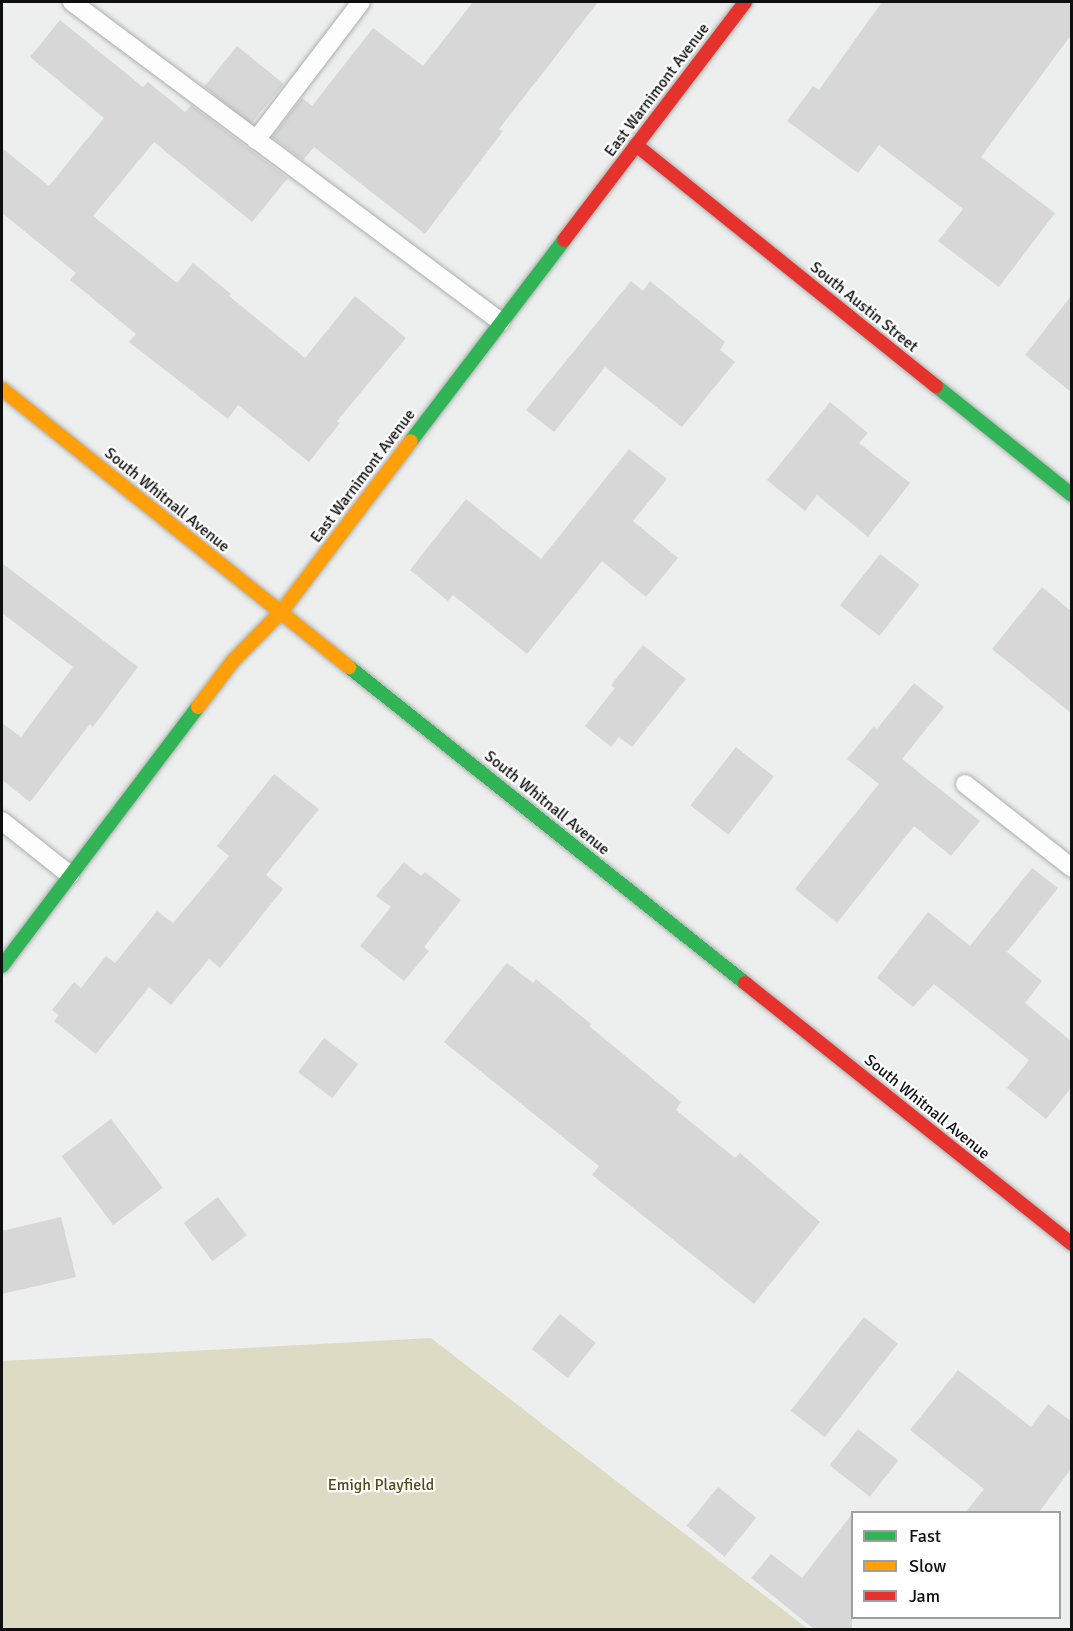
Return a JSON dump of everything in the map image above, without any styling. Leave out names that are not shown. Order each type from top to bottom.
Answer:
[{"type":"street","name":"East Warnimont Avenue","points":[[2,966],[233,662],[282,611],[745,2]]},
{"type":"street","name":"South Austin Street","points":[[636,145],[1071,495]]},
{"type":"street","name":"South Whitnall Avenue","points":[[2,389],[1071,1244]]},
{"type":"lane","points":[[72,2],[501,322]]},
{"type":"lane","points":[[256,140],[361,2]]},
{"type":"lane","points":[[965,784],[1071,868]]},
{"type":"lane","points":[[2,821],[69,875]]},
{"type":"green space","name":"Emigh Playfield","points":[[431,1338],[808,1629],[2,1629],[2,1361]]},
{"type":"building","points":[[473,2],[598,2],[499,129],[503,131],[425,234],[314,147],[303,160],[272,137],[302,98],[312,106],[373,28],[423,66]]},
{"type":"building","points":[[882,2],[1071,2],[1071,35],[981,157],[1055,213],[999,287],[938,241],[963,209],[879,145],[858,173],[787,121],[813,86],[819,90]]},
{"type":"building","points":[[60,20],[143,87],[148,82],[185,112],[191,105],[288,178],[252,222],[154,142],[93,216],[177,283],[193,263],[231,294],[229,296],[305,358],[355,296],[406,338],[337,421],[340,423],[309,462],[238,405],[228,419],[129,342],[136,334],[70,280],[76,273],[2,213],[2,148],[49,186],[104,118],[30,57]]},
{"type":"building","points":[[237,46],[284,84],[251,124],[204,86]]},
{"type":"building","points":[[631,281],[643,291],[650,281],[725,342],[720,350],[735,362],[682,427],[605,367],[554,432],[526,410]]},
{"type":"building","points":[[1071,296],[1071,392],[1025,355]]},
{"type":"building","points":[[830,402],[868,433],[859,443],[910,483],[868,537],[817,495],[805,511],[767,480]]},
{"type":"building","points":[[629,449],[667,479],[633,521],[678,558],[646,597],[602,561],[527,654],[453,595],[448,601],[410,570],[466,499],[541,559]]},
{"type":"building","points":[[880,554],[919,585],[879,636],[840,605]]},
{"type":"building","points":[[2,563],[138,667],[93,727],[90,724],[30,802],[2,780],[2,723],[21,737],[73,667],[2,613]]},
{"type":"building","points":[[1042,587],[1071,611],[1071,713],[992,649]]},
{"type":"building","points":[[643,645],[686,679],[632,747],[619,737],[611,747],[585,726],[615,688],[611,685]]},
{"type":"building","points":[[914,683],[944,707],[902,759],[980,821],[951,856],[914,826],[837,923],[795,889],[879,784],[847,759],[874,726],[877,729]]},
{"type":"building","points":[[736,747],[774,777],[728,835],[690,805]]},
{"type":"building","points":[[274,774],[319,809],[266,875],[283,889],[220,968],[209,959],[171,1005],[149,987],[96,1054],[54,1021],[59,1015],[52,1010],[74,982],[81,988],[106,956],[115,963],[157,911],[173,923],[229,856],[217,846]]},
{"type":"building","points":[[404,862],[421,876],[425,872],[461,900],[424,947],[429,951],[404,981],[360,946],[391,907],[376,896]]},
{"type":"building","points":[[1032,868],[1058,888],[1007,952],[1042,981],[1025,1003],[1071,1041],[1071,1088],[1046,1119],[1007,1088],[1029,1060],[934,984],[913,1007],[877,978],[928,912],[970,946]]},
{"type":"building","points":[[507,963],[533,983],[536,979],[591,1024],[589,1026],[681,1102],[676,1110],[735,1158],[740,1153],[820,1222],[754,1304],[592,1175],[599,1166],[444,1042]]},
{"type":"building","points":[[324,1038],[358,1064],[332,1098],[298,1072]]},
{"type":"building","points":[[111,1119],[163,1188],[113,1225],[61,1156]]},
{"type":"building","points":[[218,1197],[247,1235],[213,1261],[184,1223]]},
{"type":"building","points":[[61,1217],[76,1277],[2,1294],[2,1231]]},
{"type":"building","points":[[560,1314],[596,1343],[567,1378],[532,1349]]},
{"type":"building","points":[[864,1317],[898,1343],[825,1437],[791,1411]]},
{"type":"building","points":[[958,1370],[1031,1427],[1048,1404],[1071,1421],[1071,1469],[1040,1511],[967,1511],[984,1489],[910,1430]]},
{"type":"building","points":[[858,1429],[898,1460],[870,1497],[830,1465]]},
{"type":"building","points":[[718,1487],[756,1518],[725,1557],[687,1526]]},
{"type":"building","points":[[851,1515],[852,1629],[814,1629],[751,1578],[771,1554],[802,1578]]},
{"type":"traffic: fast","points":[[411,441],[564,240]]},
{"type":"traffic: fast","points":[[936,386],[1072,495]]},
{"type":"traffic: fast","points":[[349,667],[745,983]]},
{"type":"traffic: fast","points":[[2,966],[198,707]]},
{"type":"traffic: slow","points":[[2,389],[349,667]]},
{"type":"traffic: slow","points":[[198,707],[233,661],[282,611],[411,441]]},
{"type":"traffic: jam","points":[[564,240],[745,2]]},
{"type":"traffic: jam","points":[[636,145],[936,386]]},
{"type":"traffic: jam","points":[[745,983],[1072,1244]]}]
